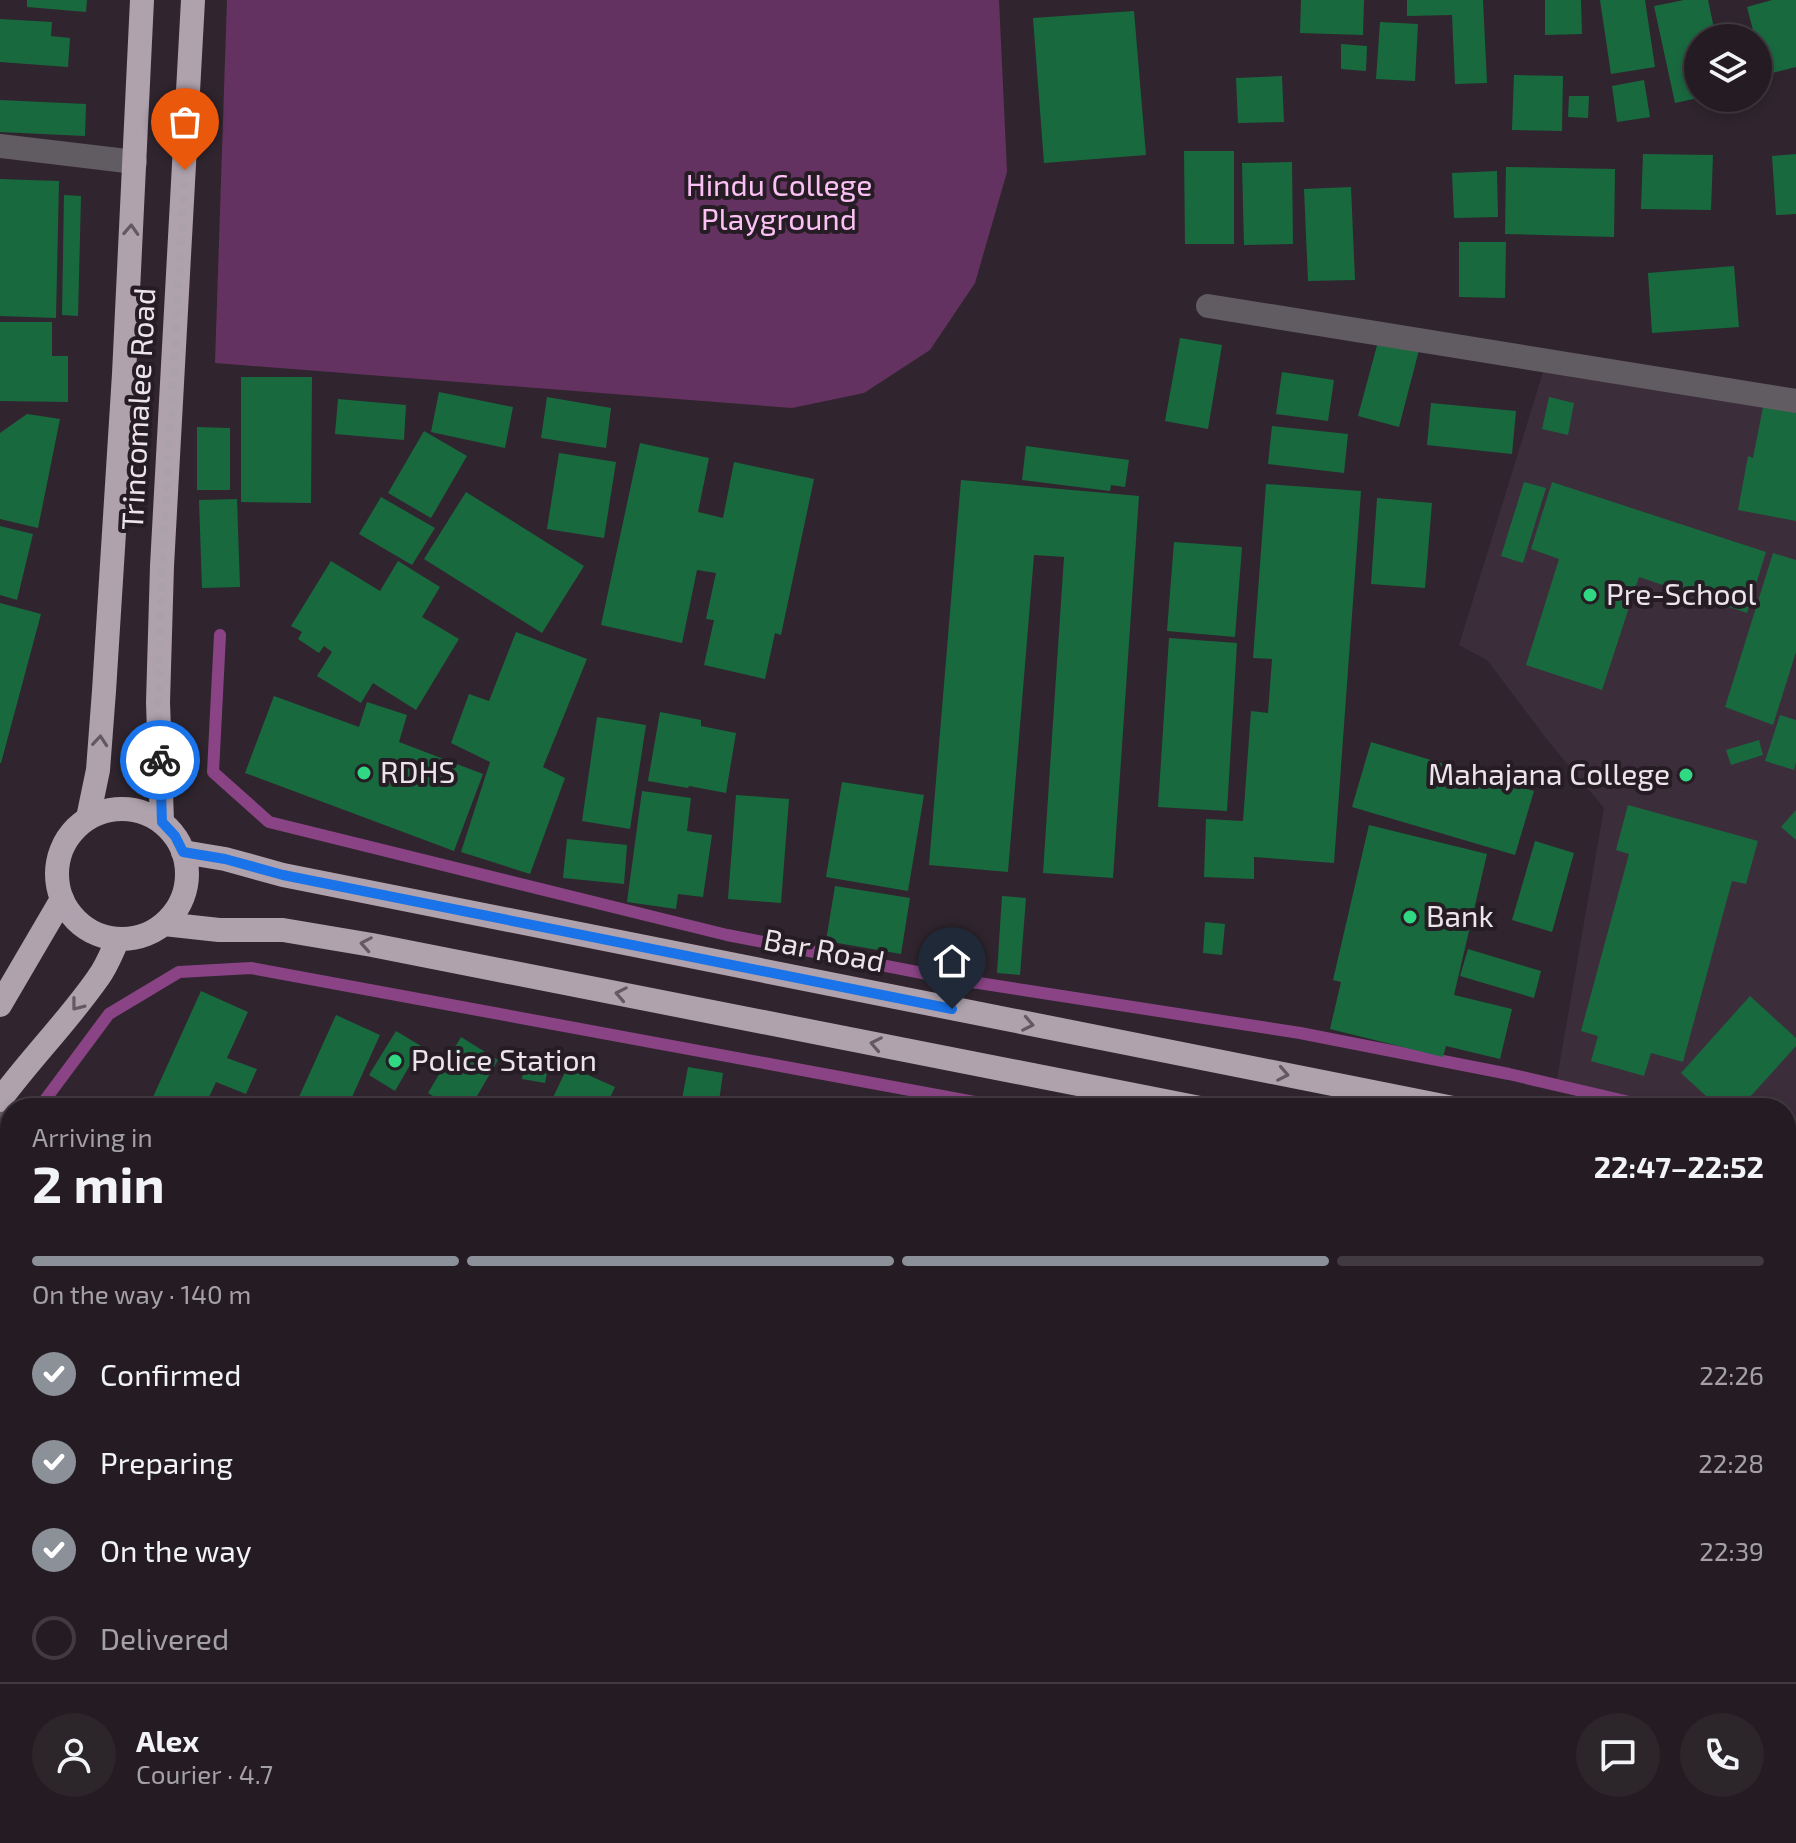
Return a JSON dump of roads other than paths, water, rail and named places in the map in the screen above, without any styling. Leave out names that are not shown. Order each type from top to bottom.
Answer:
[{"type":"highway","name":"Trincomalee Road","points":[[88,818],[98,770],[104,691],[142,0]]},
{"type":"highway","name":"Trincomalee Road","points":[[162,822],[158,702],[162,566],[193,0]]},
{"type":"highway","points":[[126,808],[162,822],[175,836],[187,871],[185,891],[177,909],[164,924],[150,933],[118,939],[100,935],[84,927],[62,899],[57,881],[57,862],[74,830],[88,818],[126,808]]},
{"type":"highway","name":"Bar Road","points":[[183,852],[225,859],[283,875],[1403,1098]]},
{"type":"highway","points":[[0,1005],[62,899]]},
{"type":"highway","points":[[164,924],[219,930],[283,930],[372,945],[1149,1098]]},
{"type":"highway","points":[[1,1098],[100,976],[118,939]]},
{"type":"street","points":[[0,146],[135,162]]},
{"type":"street","points":[[1208,306],[1796,401]]},
{"type":"waterway","points":[[220,635],[213,772],[269,822],[727,935],[953,979],[1300,1033],[1509,1074],[1612,1098]]},
{"type":"waterway","points":[[46,1098],[109,1014],[179,972],[251,968],[953,1098]]},
{"type":"place","name":"Pre-School","points":[[1590,595]]},
{"type":"place","name":"RDHS","points":[[364,773]]},
{"type":"place","name":"Mahajana College","points":[[1686,775]]},
{"type":"place","name":"Bank","points":[[1410,917]]},
{"type":"place","name":"Police Station","points":[[395,1061]]},
{"type":"park label","name":"Hindu College Playground","points":[[779,203]]}]
